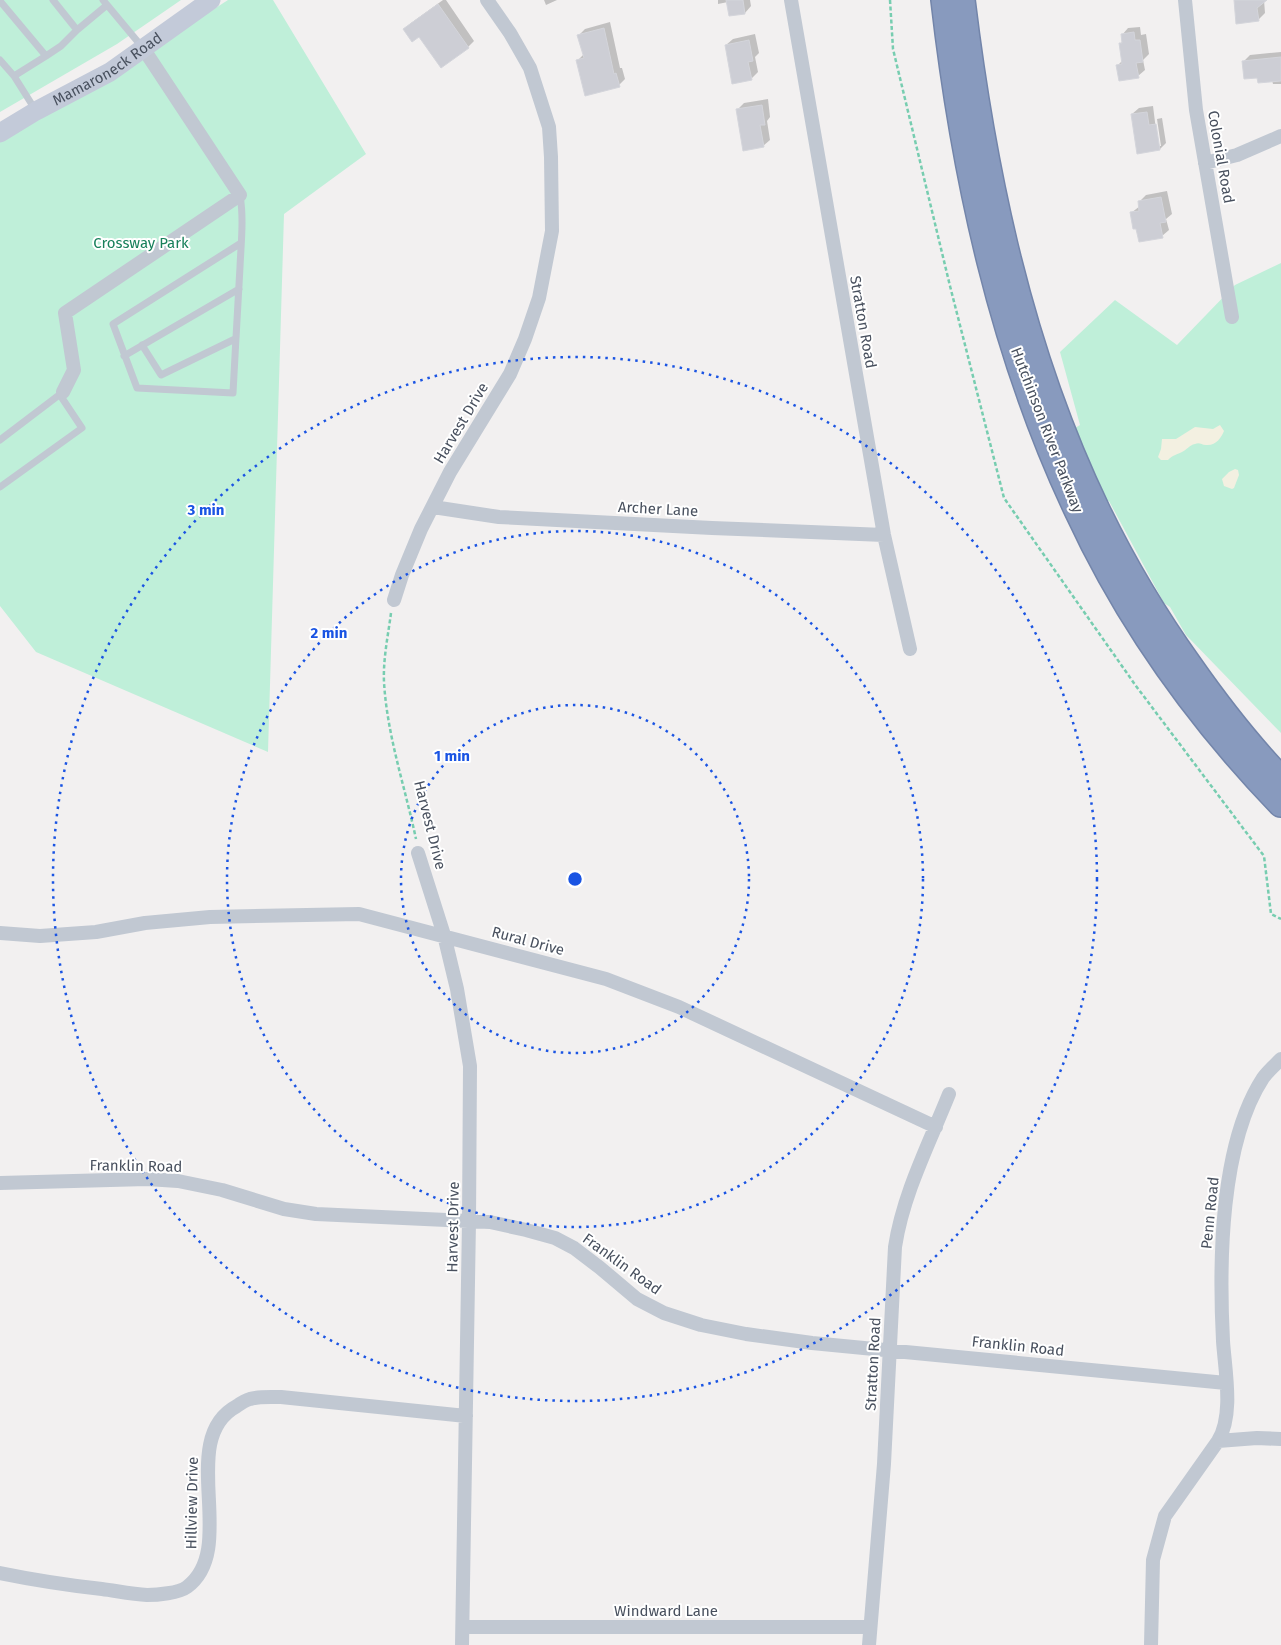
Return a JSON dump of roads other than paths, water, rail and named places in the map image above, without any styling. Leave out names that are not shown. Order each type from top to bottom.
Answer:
[{"type":"highway","points":[[934,0],[953,74]]},
{"type":"highway","name":"Hutchinson River Parkway","points":[[944,0],[953,74],[977,205],[1004,313],[1038,414],[1078,512],[1102,561],[1159,654],[1223,741],[1281,804]]},
{"type":"highway","name":"Hutchinson River Parkway","points":[[962,0],[986,157],[1022,311],[1038,362],[1076,462],[1100,517],[1148,603],[1206,690],[1281,779]]},
{"type":"street","name":"Mamaroneck Road","points":[[0,132],[110,72],[211,0]]},
{"type":"street","name":"Harvest Drive","points":[[394,600],[421,529],[450,472],[514,366],[539,298],[552,231],[549,127],[530,68],[488,0]]},
{"type":"street","name":"Stratton Road","points":[[791,0],[884,535],[910,649]]},
{"type":"street","name":"Colonial Road","points":[[1185,0],[1196,110],[1232,317]]},
{"type":"street","points":[[62,393],[74,370],[65,313],[240,195],[143,48]]},
{"type":"street","points":[[1205,163],[1237,155],[1281,136]]},
{"type":"street","name":"Archer Lane","points":[[433,507],[499,517],[884,535]]},
{"type":"street","name":"Harvest Drive","points":[[418,853],[444,935],[457,990],[470,1066],[462,1645]]},
{"type":"street","name":"Rural Drive","points":[[0,933],[40,936],[83,933],[145,923],[210,917],[359,914],[606,979],[679,1007],[936,1126]]},
{"type":"street","name":"Penn Road","points":[[1151,1645],[1153,1560],[1165,1516],[1223,1433],[1228,1413],[1222,1317],[1222,1233],[1230,1172],[1240,1127],[1252,1097],[1264,1076],[1281,1059]]},
{"type":"street","name":"Stratton Road","points":[[869,1645],[884,1464],[895,1248],[899,1222],[911,1186],[949,1094]]},
{"type":"street","name":"Franklin Road","points":[[0,1183],[147,1179],[178,1181],[222,1190],[284,1209],[316,1214],[490,1222],[555,1238],[580,1253],[637,1299],[664,1313],[701,1325],[746,1334],[812,1343],[1226,1383]]},
{"type":"street","name":"Hillview Drive","points":[[0,1573],[38,1581],[148,1595],[168,1593],[187,1587],[198,1575],[208,1554],[210,1521],[207,1473],[211,1441],[218,1420],[232,1408],[250,1398],[280,1397],[466,1416]]},
{"type":"street","points":[[1218,1441],[1257,1438],[1281,1440]]},
{"type":"street","name":"Windward Lane","points":[[463,1627],[870,1627]]},
{"type":"lane","points":[[53,0],[77,30]]},
{"type":"lane","points":[[0,2],[46,56]]},
{"type":"lane","points":[[14,76],[61,46],[105,3],[143,48]]},
{"type":"lane","points":[[0,60],[14,76],[36,111]]},
{"type":"lane","points":[[240,195],[242,210],[241,243],[239,289],[235,339],[234,394],[137,388],[113,324],[241,243]]},
{"type":"lane","points":[[124,356],[239,289]]},
{"type":"lane","points":[[142,345],[161,374],[235,339]]},
{"type":"lane","points":[[0,440],[62,393],[82,428],[0,487]]},
{"type":"park label","name":"Crossway Park","points":[[141,243]]}]
